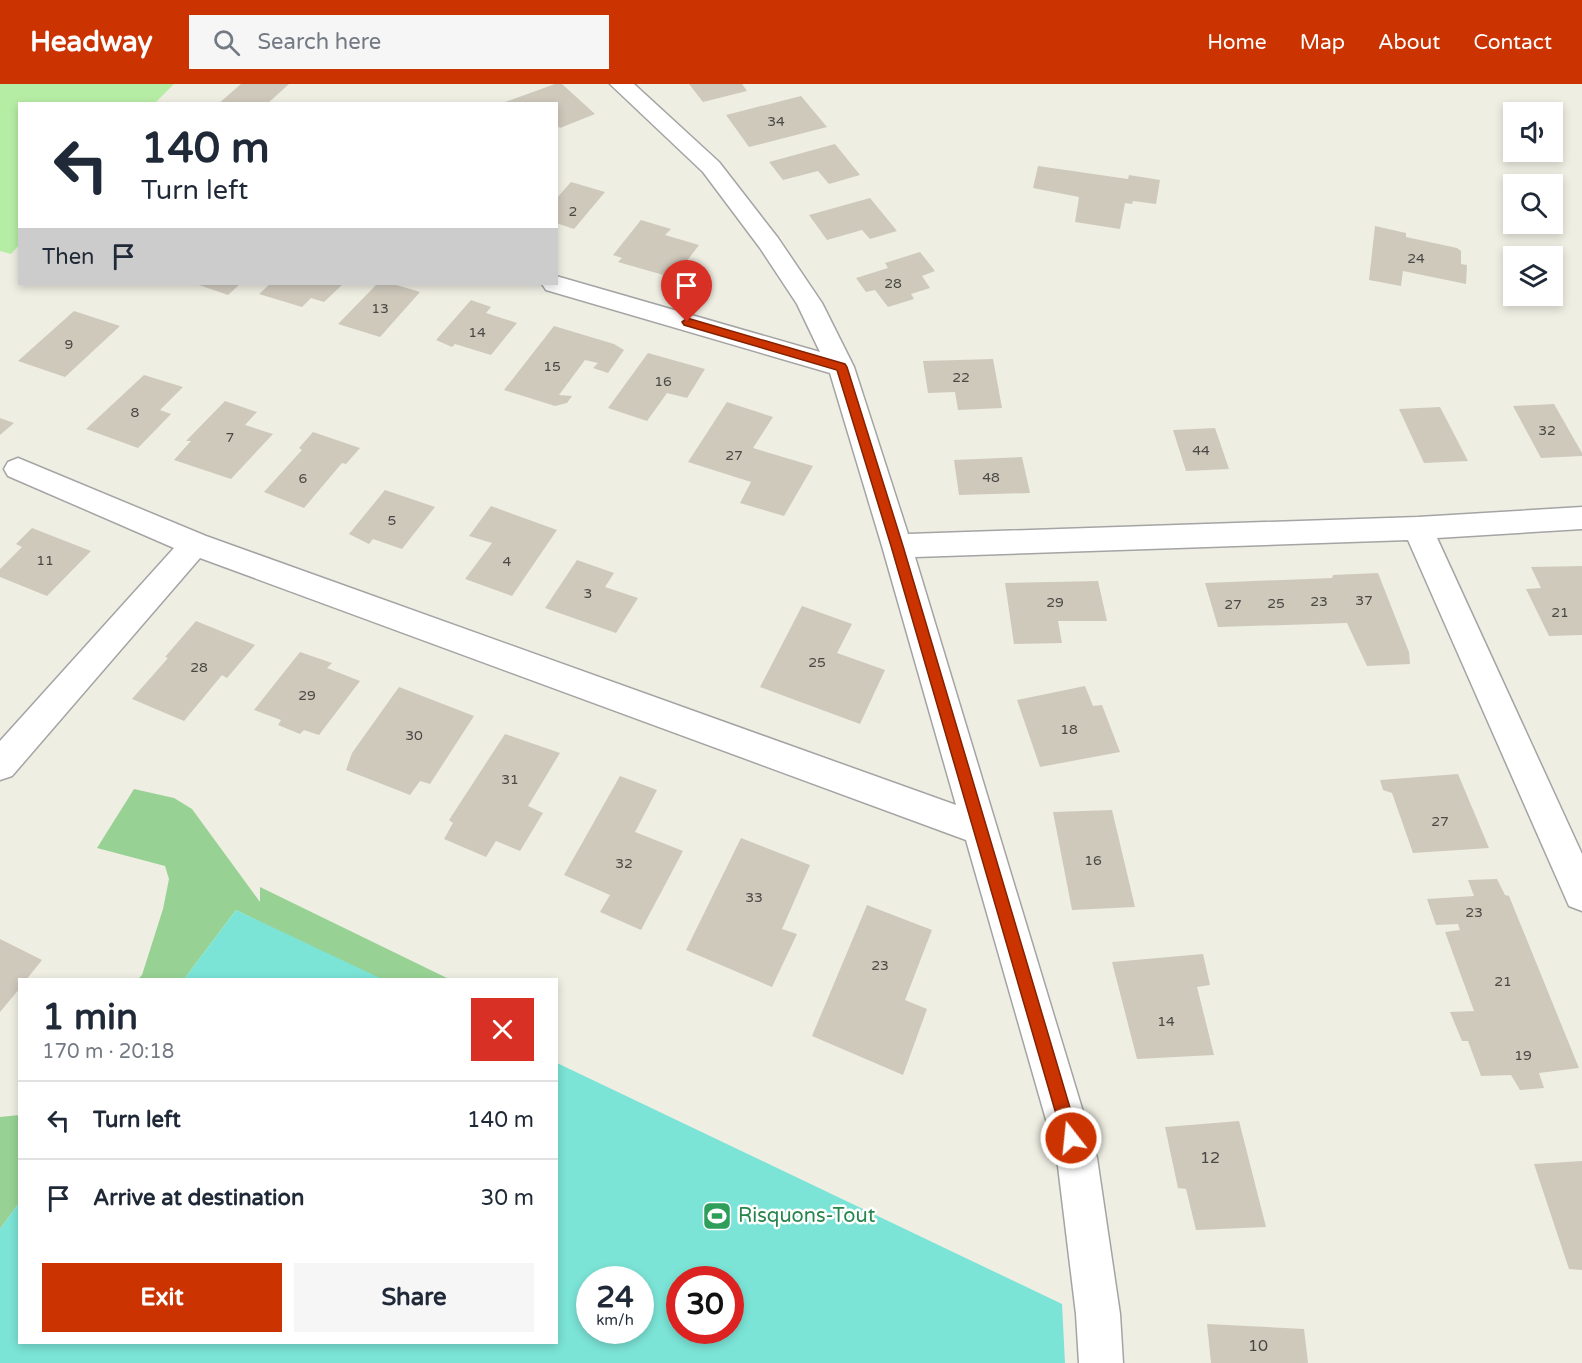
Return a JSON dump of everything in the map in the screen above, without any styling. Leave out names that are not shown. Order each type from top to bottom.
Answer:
[{"type":"street","points":[[621,84],[711,167],[769,243],[809,303],[842,367],[1077,1158],[1098,1314],[1101,1363]]},
{"type":"street","points":[[558,285],[842,367]]},
{"type":"street","points":[[18,469],[195,544],[979,829]]},
{"type":"street","points":[[897,546],[1418,528],[1582,518]]},
{"type":"street","points":[[1418,528],[1582,894]]},
{"type":"street","points":[[0,765],[195,544]]},
{"type":"green space","points":[[0,84],[174,84],[156,102],[18,102],[18,246],[11,254],[0,251]]},
{"type":"green space","points":[[134,789],[174,798],[192,809],[260,902],[260,887],[447,978],[374,978],[236,910],[185,978],[139,978],[142,975],[163,909],[169,879],[165,866],[97,848]]},
{"type":"green space","points":[[18,1115],[18,1204],[0,1229],[0,1117]]},
{"type":"shaded area","points":[[236,910],[380,978],[185,978]]},
{"type":"shaded area","name":"Risquons-Tout","points":[[558,1063],[1062,1304],[1065,1363],[0,1363],[0,1229],[18,1204],[18,1344],[558,1344]]},
{"type":"building","points":[[241,84],[289,84],[269,102],[220,102]]},
{"type":"building","points":[[555,84],[562,84],[595,114],[560,128],[558,126],[558,102],[505,102]]},
{"type":"building","points":[[689,84],[742,84],[747,91],[703,102]]},
{"type":"building","points":[[801,96],[827,127],[749,147],[726,115]]},
{"type":"building","points":[[835,144],[860,175],[829,184],[818,171],[783,180],[769,162]]},
{"type":"building","points":[[1038,166],[1128,179],[1129,175],[1160,180],[1156,204],[1133,201],[1132,204],[1125,203],[1120,229],[1075,222],[1079,197],[1033,188]]},
{"type":"building","points":[[571,182],[605,192],[574,229],[558,224],[558,197]]},
{"type":"building","points":[[870,198],[897,231],[870,239],[862,230],[827,240],[809,215]]},
{"type":"building","points":[[641,220],[671,229],[665,235],[699,245],[674,278],[618,262],[622,258],[613,255]]},
{"type":"building","points":[[1375,226],[1406,233],[1406,237],[1457,248],[1461,251],[1461,264],[1467,265],[1466,284],[1403,271],[1401,286],[1369,280]]},
{"type":"building","points":[[920,252],[935,271],[922,276],[930,288],[911,294],[914,299],[888,307],[875,290],[866,292],[856,278],[888,268],[885,263]]},
{"type":"building","points":[[199,285],[239,285],[228,295]]},
{"type":"building","points":[[269,285],[342,285],[324,302],[311,298],[302,307],[259,294]]},
{"type":"building","points":[[376,285],[396,285],[420,292],[380,337],[338,324]]},
{"type":"building","points":[[471,300],[491,307],[486,313],[517,323],[491,355],[455,344],[452,347],[436,340]]},
{"type":"building","points":[[74,311],[120,326],[65,377],[18,361]]},
{"type":"building","points":[[554,326],[614,344],[624,350],[608,373],[593,368],[598,363],[585,360],[559,395],[572,396],[567,403],[555,406],[504,390]]},
{"type":"building","points":[[648,353],[705,369],[687,398],[667,393],[647,421],[608,408]]},
{"type":"building","points":[[993,359],[1002,408],[958,410],[955,392],[928,393],[923,361]]},
{"type":"building","points":[[144,375],[183,387],[160,410],[171,414],[138,448],[86,429]]},
{"type":"building","points":[[225,401],[257,412],[245,425],[273,434],[231,479],[174,460],[191,441],[186,441]]},
{"type":"building","points":[[727,402],[773,417],[753,448],[813,466],[784,516],[740,503],[751,482],[688,462]]},
{"type":"building","points":[[1554,404],[1582,456],[1541,458],[1513,406]]},
{"type":"building","points":[[1440,407],[1468,461],[1424,463],[1399,409]]},
{"type":"building","points":[[0,418],[14,423],[0,435]]},
{"type":"building","points":[[1215,428],[1229,469],[1186,471],[1173,430]]},
{"type":"building","points":[[313,432],[360,448],[346,464],[342,463],[304,508],[264,492],[302,450],[299,448]]},
{"type":"building","points":[[1022,457],[1030,493],[959,495],[954,460]]},
{"type":"building","points":[[385,490],[435,507],[402,549],[373,539],[369,544],[349,534]]},
{"type":"building","points":[[491,506],[557,530],[512,596],[465,579],[492,543],[469,536]]},
{"type":"building","points":[[32,528],[91,551],[47,596],[0,577],[0,569],[22,547],[16,544]]},
{"type":"building","points":[[577,560],[614,573],[605,587],[638,598],[616,633],[545,608]]},
{"type":"building","points":[[1582,566],[1582,635],[1549,636],[1526,589],[1541,588],[1531,567]]},
{"type":"building","points":[[1378,573],[1409,652],[1410,664],[1367,666],[1347,623],[1218,627],[1205,583],[1332,578],[1333,575]]},
{"type":"building","points":[[1098,581],[1107,621],[1058,621],[1062,643],[1014,644],[1005,583]]},
{"type":"building","points":[[802,606],[852,624],[837,653],[885,670],[860,724],[760,687]]},
{"type":"building","points":[[196,621],[255,645],[227,678],[222,675],[184,721],[132,699],[168,658],[165,657]]},
{"type":"building","points":[[300,652],[332,663],[327,668],[360,681],[319,735],[304,730],[300,734],[278,725],[281,720],[254,710]]},
{"type":"building","points":[[1085,686],[1093,706],[1102,705],[1120,752],[1040,767],[1017,700]]},
{"type":"building","points":[[399,687],[474,716],[430,784],[420,781],[410,795],[346,770],[352,753]]},
{"type":"building","points":[[505,734],[560,753],[528,806],[543,813],[520,851],[496,841],[486,857],[444,839],[453,823],[449,820]]},
{"type":"building","points":[[1458,774],[1489,848],[1413,853],[1392,793],[1383,790],[1380,780]]},
{"type":"building","points":[[620,776],[657,790],[635,832],[683,851],[641,930],[600,912],[610,895],[564,875]]},
{"type":"building","points":[[1112,810],[1135,907],[1072,910],[1053,812]]},
{"type":"building","points":[[741,838],[810,865],[782,929],[797,934],[772,987],[686,950]]},
{"type":"building","points":[[1497,879],[1505,895],[1509,896],[1579,1068],[1539,1073],[1544,1088],[1520,1090],[1511,1075],[1481,1076],[1468,1041],[1462,1041],[1450,1012],[1474,1011],[1445,932],[1460,930],[1458,924],[1436,925],[1427,899],[1474,896],[1468,880]]},
{"type":"building","points":[[867,905],[932,930],[905,1000],[927,1009],[903,1075],[812,1036]]},
{"type":"building","points":[[0,939],[42,960],[28,978],[18,978],[18,990],[0,1012]]},
{"type":"building","points":[[1203,954],[1210,985],[1197,987],[1214,1055],[1137,1059],[1112,962]]},
{"type":"building","points":[[1239,1121],[1266,1227],[1196,1230],[1186,1189],[1178,1188],[1165,1127]]},
{"type":"building","points":[[1582,1161],[1582,1270],[1569,1269],[1534,1164]]},
{"type":"building","points":[[1207,1324],[1304,1329],[1308,1363],[1211,1363]]},
{"type":"place","name":"Risquons-Tout","points":[[717,1216]]},
{"type":"route","points":[[687,322],[842,367],[1071,1138]]}]
